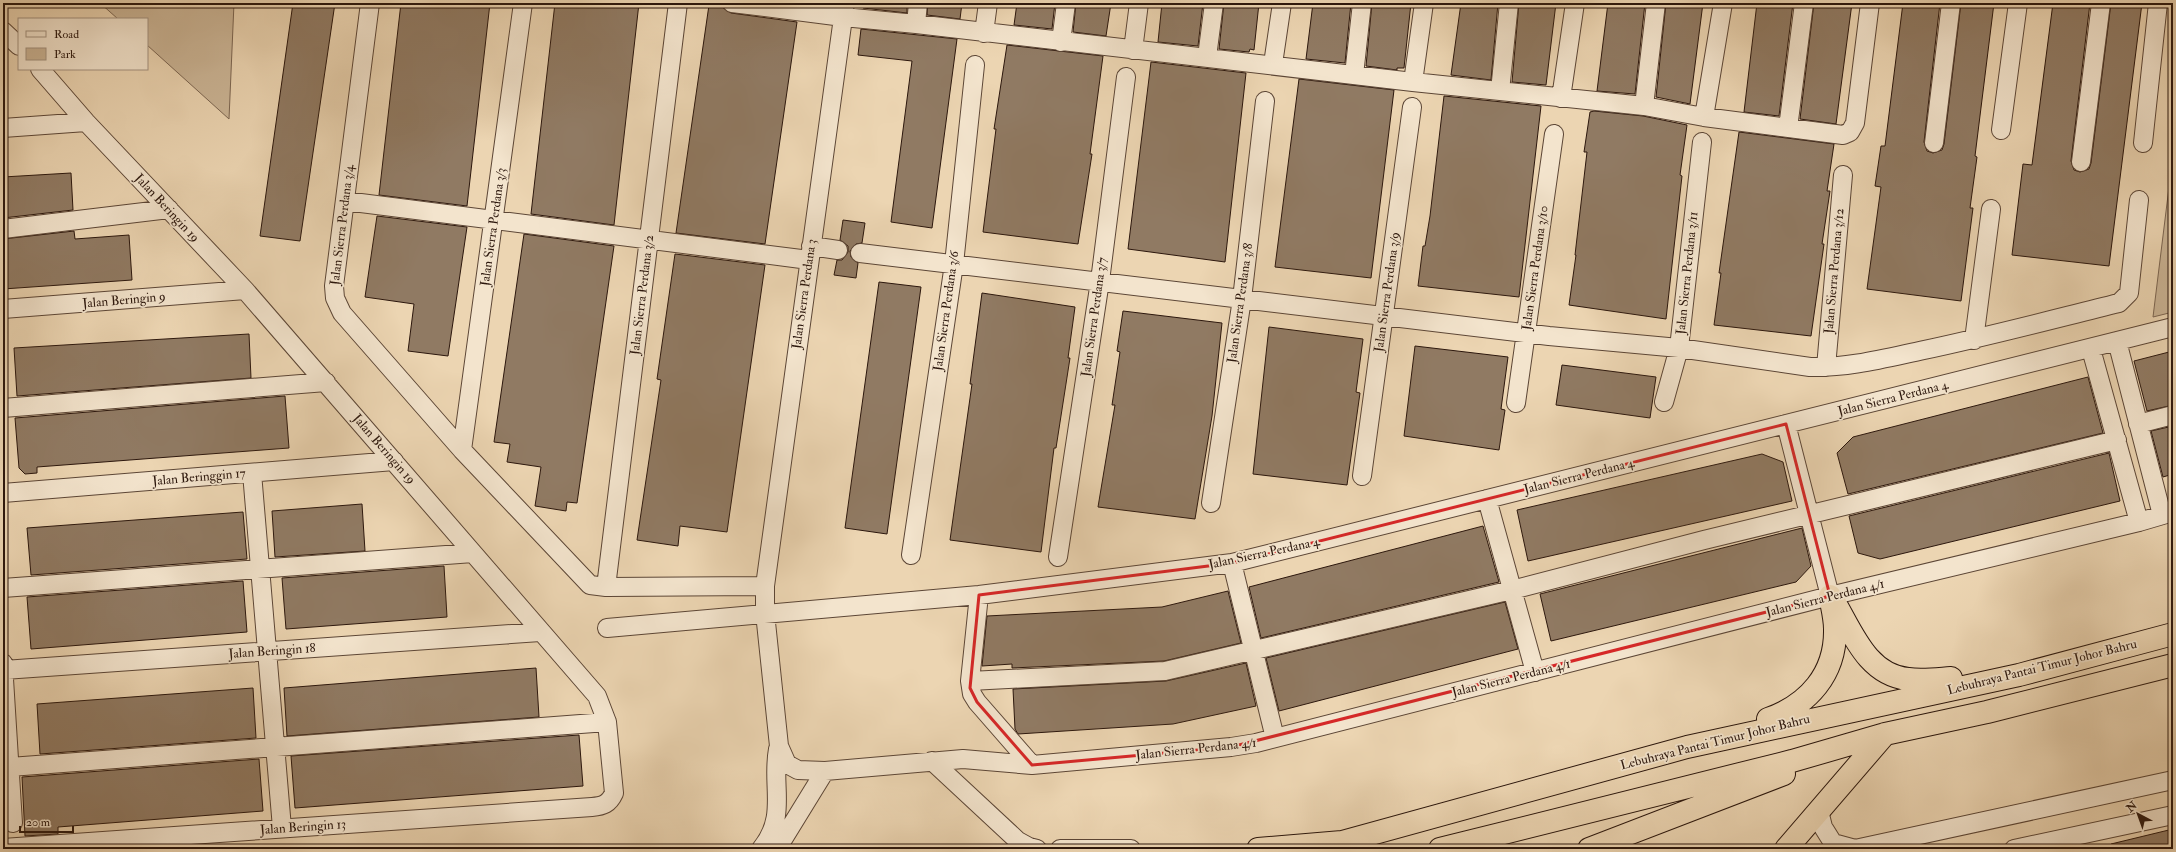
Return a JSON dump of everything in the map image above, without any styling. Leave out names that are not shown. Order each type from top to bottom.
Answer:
[{"type":"highway","points":[[1830,596],[1863,652],[1875,665],[1892,676],[1916,680],[2020,675]]},
{"type":"highway","points":[[1687,747],[1786,712],[1808,696],[1820,681],[1829,664],[1834,646],[1835,629],[1830,596]]},
{"type":"highway","name":"Lebuhraya Pantai Timur Johor Bahru","points":[[1258,849],[1342,842],[1687,747],[2020,675],[2173,634]]},
{"type":"highway","points":[[1440,849],[1792,761],[1885,734],[1987,712],[2173,665]]},
{"type":"highway","points":[[1786,849],[1885,734]]},
{"type":"highway","points":[[1589,849],[1885,734]]},
{"type":"street","name":"Jalan Sierra Perdana 3/4","points":[[370,3],[334,286],[335,298],[342,313],[462,450],[580,577],[590,585],[606,587],[765,586]]},
{"type":"street","name":"Jalan Sierra Perdana 3/3","points":[[462,450],[523,3]]},
{"type":"street","name":"Jalan Sierra Perdana 3/2","points":[[606,587],[678,3]]},
{"type":"street","points":[[732,3],[844,10],[916,24],[984,33],[1273,64],[1413,82],[1644,106],[1704,117],[1843,135],[1850,132],[1855,123],[1870,3]]},
{"type":"street","points":[[916,24],[918,3]]},
{"type":"street","points":[[984,33],[988,3]]},
{"type":"street","points":[[1060,42],[1066,3]]},
{"type":"street","points":[[1133,50],[1139,3]]},
{"type":"street","points":[[1207,57],[1214,3]]},
{"type":"street","points":[[1273,64],[1282,3]]},
{"type":"street","points":[[1354,74],[1362,3]]},
{"type":"street","points":[[1413,82],[1424,3]]},
{"type":"street","points":[[1500,91],[1508,3]]},
{"type":"street","points":[[1560,98],[1575,3]]},
{"type":"street","points":[[1644,106],[1656,3]]},
{"type":"street","points":[[1704,117],[1723,3]]},
{"type":"street","points":[[1788,128],[1804,3]]},
{"type":"street","points":[[1934,143],[1951,3]]},
{"type":"street","points":[[2001,130],[2018,3]]},
{"type":"street","points":[[2081,162],[2101,3]]},
{"type":"street","points":[[2143,143],[2158,3]]},
{"type":"street","name":"Jalan Sierra Perdana 3","points":[[779,746],[765,613],[765,586],[844,10]]},
{"type":"street","points":[[3,31],[18,45]]},
{"type":"street","name":"Jalan Sierra Perdana 3/6","points":[[911,555],[954,264],[974,65]]},
{"type":"street","name":"Jalan Beringin 19","points":[[41,70],[86,122],[245,290],[597,696],[607,722],[614,793],[610,801],[604,806]]},
{"type":"street","name":"Jalan Sierra Perdana 3/7","points":[[1058,557],[1100,281],[1126,77]]},
{"type":"street","name":"Jalan Sierra Perdana 3/8","points":[[1211,503],[1242,299],[1265,101]]},
{"type":"street","name":"Jalan Sierra Perdana 3/9","points":[[1362,476],[1412,108]]},
{"type":"street","points":[[3,128],[86,122]]},
{"type":"street","name":"Jalan Sierra Perdana 3/10","points":[[1516,403],[1554,134]]},
{"type":"street","name":"Jalan Sierra Perdana 3/11","points":[[1664,402],[1679,348],[1702,142]]},
{"type":"street","name":"Jalan Sierra Perdana 3/12","points":[[1826,368],[1843,176]]},
{"type":"street","points":[[860,253],[1525,333],[1679,348],[1810,368],[1826,368],[1851,366],[1974,340],[2119,303],[2129,293],[2139,200]]},
{"type":"street","points":[[345,201],[649,240],[810,253],[838,250]]},
{"type":"street","points":[[3,229],[169,209]]},
{"type":"street","points":[[1974,340],[1991,209]]},
{"type":"street","name":"Jalan Beringin 9","points":[[3,309],[245,290]]},
{"type":"street","name":"Jalan Sierra Perdana 4","points":[[607,628],[979,595],[1232,563],[2091,349],[2173,327]]},
{"type":"street","points":[[2117,341],[2138,424],[2167,514]]},
{"type":"street","points":[[2091,349],[2139,522]]},
{"type":"street","points":[[3,408],[326,382]]},
{"type":"street","points":[[2138,424],[2173,416]]},
{"type":"street","points":[[1786,424],[1830,596]]},
{"type":"street","points":[[970,681],[1165,671],[1512,590],[2116,440]]},
{"type":"street","name":"Jalan Beringgin 17","points":[[3,493],[394,461]]},
{"type":"street","points":[[252,473],[282,828]]},
{"type":"street","points":[[1487,499],[1535,672]]},
{"type":"street","name":"Jalan Sierra Perdana 4/1","points":[[779,746],[784,759],[791,767],[798,770],[825,771],[963,759],[1032,765],[1231,747],[1275,738],[1830,596],[2167,514]]},
{"type":"street","points":[[3,588],[473,553]]},
{"type":"street","points":[[1232,563],[1275,738]]},
{"type":"street","points":[[979,595],[970,681],[974,698],[1032,765]]},
{"type":"street","name":"Jalan Beringin 18","points":[[3,666],[267,652],[540,632]]},
{"type":"street","points":[[3,666],[13,823]]},
{"type":"street","points":[[10,767],[607,722]]},
{"type":"street","points":[[761,849],[770,835],[778,813],[776,759],[779,746]]},
{"type":"street","points":[[932,761],[1018,841],[1037,849]]},
{"type":"street","points":[[777,849],[825,771]]},
{"type":"street","points":[[1819,810],[1823,827],[1833,843],[1855,849],[2173,780]]},
{"type":"street","name":"Jalan Beringin 13","points":[[3,848],[604,806]]},
{"type":"street","points":[[2014,849],[2173,815]]},
{"type":"street","points":[[1060,849],[1131,849]]},
{"type":"highlighted area","points":[[1786,424],[1830,596],[1231,747],[1032,765],[977,702],[970,688],[979,595],[1232,563]]},
{"type":"green space","points":[[100,3],[234,3],[229,119],[148,46],[148,18],[117,18]]},
{"type":"green space","points":[[2170,179],[2173,179],[2173,312],[2153,317]]},
{"type":"building","points":[[293,3],[335,3],[300,241],[260,236]]},
{"type":"building","points":[[401,3],[490,3],[467,206],[379,195]]},
{"type":"building","points":[[555,3],[639,3],[614,225],[531,214]]},
{"type":"building","points":[[864,3],[907,3],[907,13],[863,8]]},
{"type":"building","points":[[928,3],[962,3],[960,19],[927,15]]},
{"type":"building","points":[[1017,3],[1055,3],[1052,29],[1014,25]]},
{"type":"building","points":[[1076,3],[1111,3],[1106,36],[1073,32]]},
{"type":"building","points":[[1162,3],[1203,3],[1198,46],[1158,42]]},
{"type":"building","points":[[1224,3],[1259,3],[1254,50],[1250,49],[1249,52],[1219,49]]},
{"type":"building","points":[[1313,3],[1351,3],[1345,63],[1306,59]]},
{"type":"building","points":[[1372,3],[1411,3],[1404,68],[1397,68],[1397,70],[1366,66]]},
{"type":"building","points":[[1461,3],[1498,3],[1491,80],[1451,75]]},
{"type":"building","points":[[1519,3],[1556,3],[1546,85],[1512,82]]},
{"type":"building","points":[[1608,3],[1645,3],[1635,94],[1597,91]]},
{"type":"building","points":[[1666,3],[1703,3],[1690,104],[1656,97]]},
{"type":"building","points":[[1757,3],[1793,3],[1779,116],[1744,112]]},
{"type":"building","points":[[1814,3],[1852,3],[1836,124],[1800,119]]},
{"type":"building","points":[[1903,3],[1940,3],[1924,142],[1927,151],[1933,153],[1942,150],[1944,144],[1961,3],[1994,3],[1975,156],[1977,157],[1970,208],[1973,208],[1961,301],[1867,289],[1881,187],[1875,186],[1881,146],[1885,146]]},
{"type":"building","points":[[2053,3],[2090,3],[2071,161],[2074,170],[2080,172],[2089,169],[2091,163],[2111,3],[2142,3],[2109,266],[2012,255],[2023,164],[2032,165]]},
{"type":"building","points":[[709,5],[722,7],[731,13],[797,22],[765,244],[676,233]]},
{"type":"building","points":[[861,29],[957,39],[932,228],[891,222],[912,61],[858,55]]},
{"type":"building","points":[[1007,45],[1103,56],[1090,154],[1092,154],[1078,244],[983,232],[996,129],[994,129]]},
{"type":"building","points":[[1151,62],[1246,73],[1225,262],[1128,249]]},
{"type":"building","points":[[1299,79],[1394,90],[1371,278],[1275,267]]},
{"type":"building","points":[[1444,96],[1541,106],[1519,297],[1418,286],[1423,246],[1425,246],[1430,216]]},
{"type":"building","points":[[1594,111],[1643,116],[1687,125],[1680,175],[1682,176],[1666,319],[1569,305],[1587,152],[1584,152],[1590,112]]},
{"type":"building","points":[[1739,132],[1834,144],[1827,191],[1830,191],[1822,244],[1824,244],[1811,336],[1714,325],[1721,273],[1719,273]]},
{"type":"building","points":[[71,173],[73,210],[3,218],[3,177]]},
{"type":"building","points":[[377,216],[467,227],[448,356],[408,351],[414,304],[365,297]]},
{"type":"building","points":[[843,220],[865,223],[862,243],[856,244],[850,251],[851,257],[858,263],[856,278],[834,275],[837,260],[842,260],[848,252],[848,246],[840,240]]},
{"type":"building","points":[[74,231],[75,239],[129,235],[132,280],[3,289],[3,239]]},
{"type":"building","points":[[524,234],[614,246],[577,503],[567,502],[566,511],[535,506],[541,467],[507,462],[510,444],[494,442]]},
{"type":"building","points":[[675,254],[765,265],[727,532],[680,526],[678,546],[637,540],[661,380],[657,379]]},
{"type":"building","points":[[879,282],[921,287],[887,534],[845,528]]},
{"type":"building","points":[[982,293],[1075,307],[1068,358],[1070,358],[1056,448],[1054,448],[1041,552],[950,540],[972,384],[970,384]]},
{"type":"building","points":[[1123,311],[1222,323],[1212,416],[1195,519],[1098,507],[1115,405],[1112,405],[1120,352],[1117,351]]},
{"type":"building","points":[[1269,327],[1363,339],[1356,392],[1360,393],[1347,485],[1253,474]]},
{"type":"building","points":[[249,334],[251,378],[17,396],[14,348]]},
{"type":"building","points":[[1415,346],[1508,357],[1501,409],[1505,410],[1499,450],[1404,436]]},
{"type":"building","points":[[2173,351],[2173,405],[2147,411],[2134,361]]},
{"type":"building","points":[[1562,365],[1656,377],[1650,418],[1556,405]]},
{"type":"building","points":[[2088,377],[2103,433],[1848,494],[1837,453],[1853,437]]},
{"type":"building","points":[[285,396],[289,448],[37,467],[37,473],[25,474],[19,468],[15,418]]},
{"type":"building","points":[[2173,426],[2173,474],[2163,477],[2151,431]]},
{"type":"building","points":[[2109,453],[2120,501],[1880,559],[1858,553],[1849,516]]},
{"type":"building","points":[[1762,454],[1783,462],[1792,501],[1528,561],[1517,510]]},
{"type":"building","points":[[362,504],[365,551],[275,557],[272,511]]},
{"type":"building","points":[[243,512],[247,559],[31,575],[27,528]]},
{"type":"building","points":[[1483,526],[1499,582],[1261,638],[1249,587]]},
{"type":"building","points":[[1802,528],[1811,566],[1796,582],[1551,641],[1540,594]]},
{"type":"building","points":[[444,566],[447,617],[286,629],[282,578]]},
{"type":"building","points":[[243,581],[247,632],[31,649],[27,597]]},
{"type":"building","points":[[1228,591],[1241,643],[1164,661],[1012,668],[1012,664],[982,666],[987,616],[1162,607]]},
{"type":"building","points":[[1505,602],[1518,649],[1279,711],[1266,658]]},
{"type":"building","points":[[1246,663],[1256,706],[1173,724],[1018,734],[1015,729],[1013,689],[1166,681]]},
{"type":"building","points":[[536,668],[539,717],[287,736],[284,688]]},
{"type":"building","points":[[253,688],[256,738],[40,754],[37,704]]},
{"type":"building","points":[[579,735],[583,786],[295,808],[291,756]]},
{"type":"building","points":[[259,759],[263,811],[58,827],[58,834],[25,836],[22,777]]},
{"type":"building","points":[[2173,829],[2173,849],[2112,849],[2111,844]]}]
